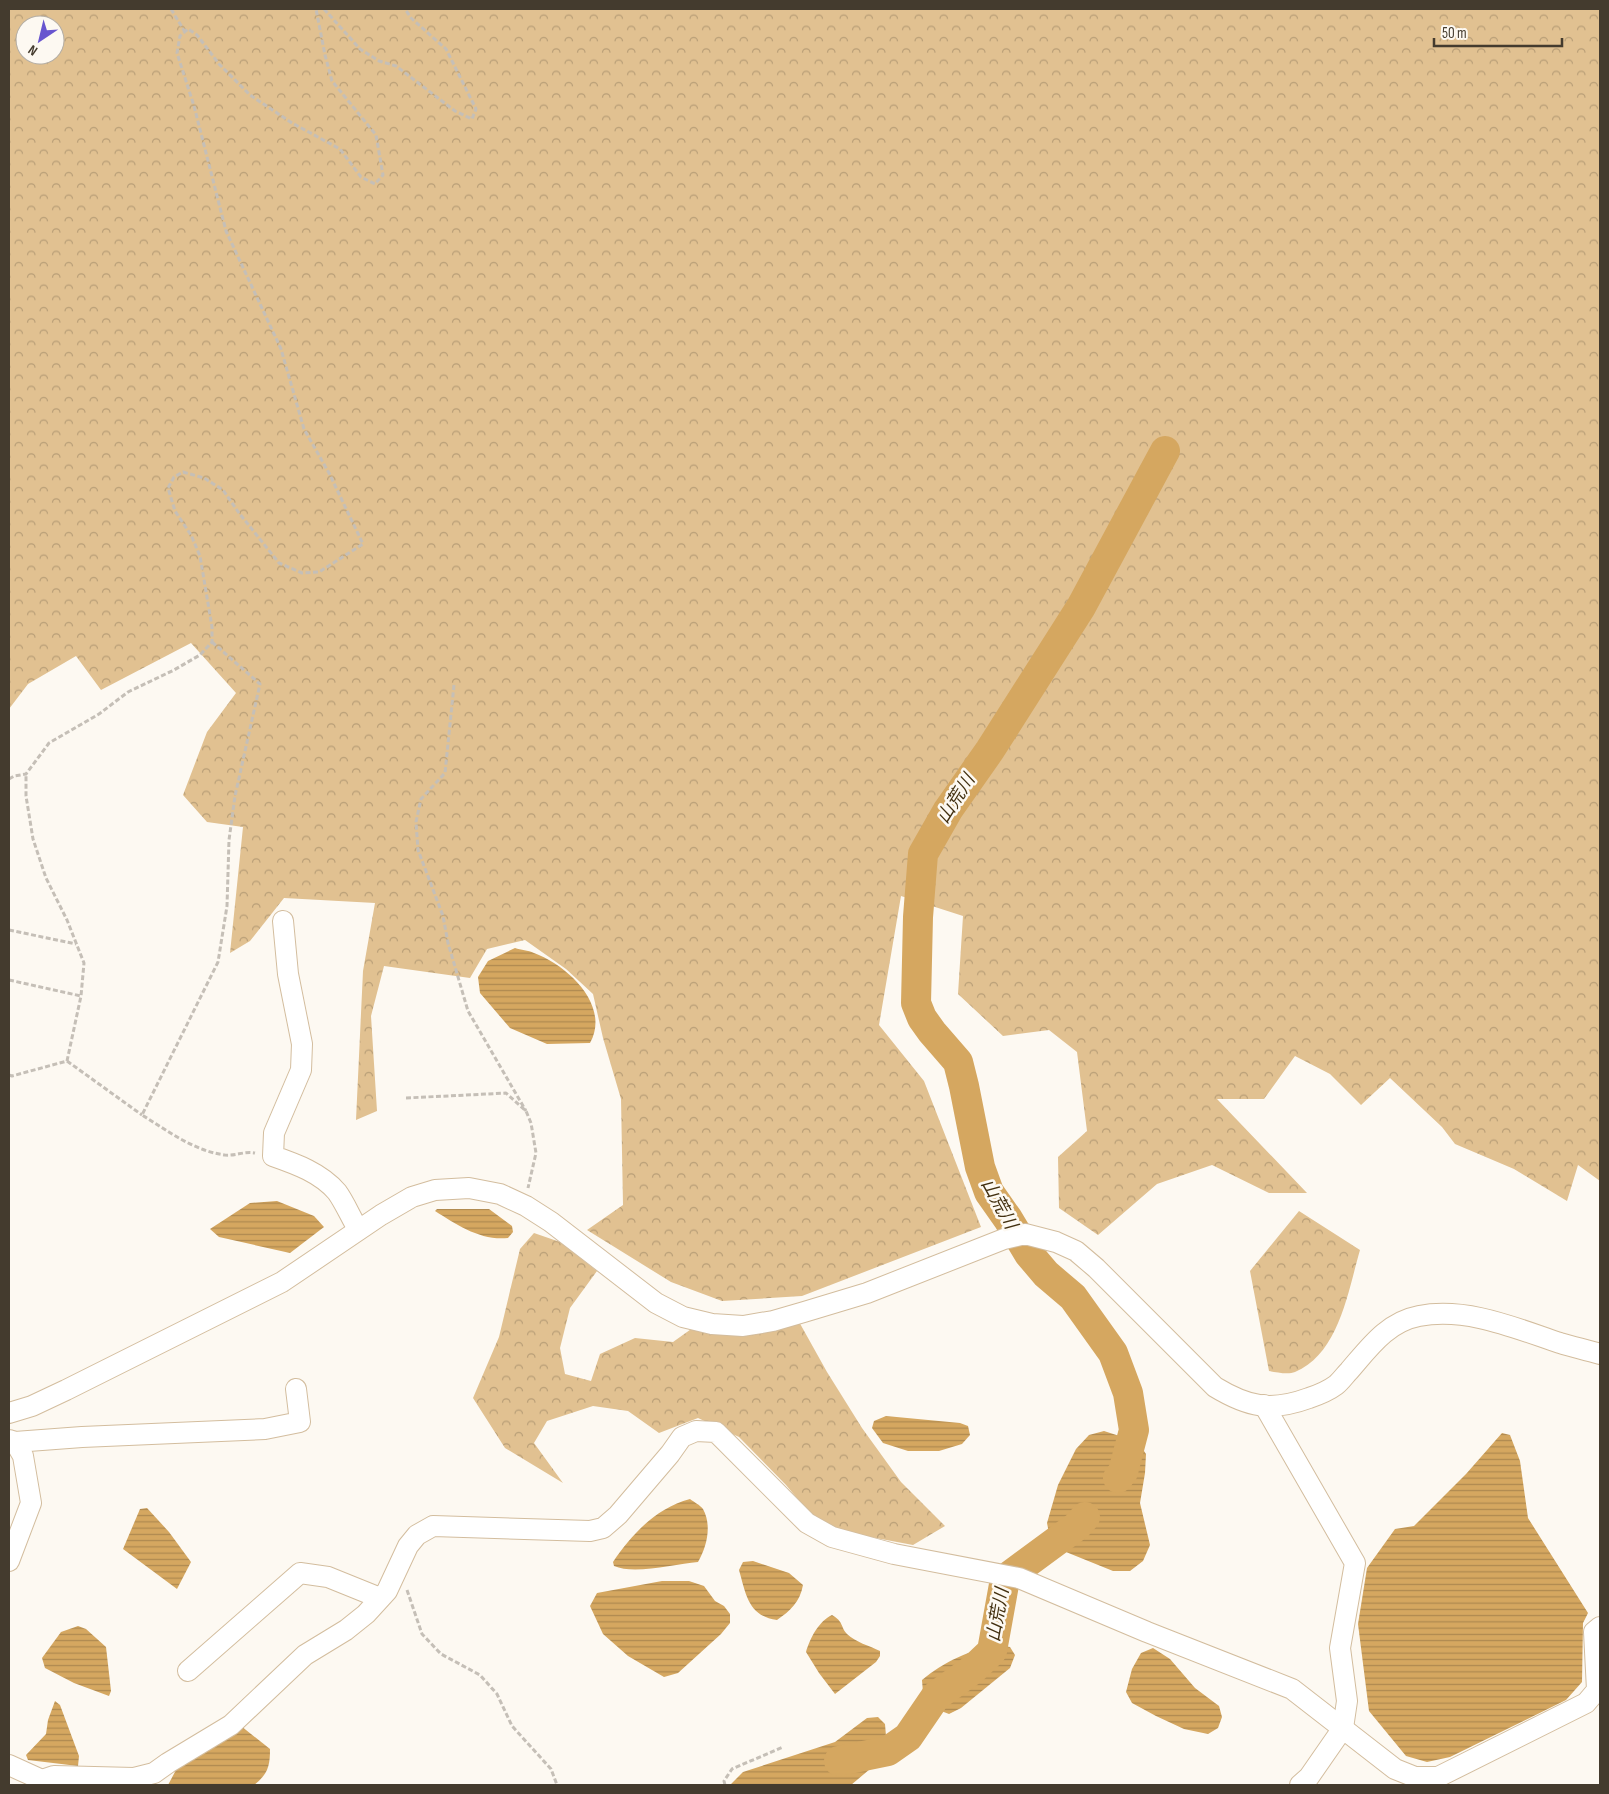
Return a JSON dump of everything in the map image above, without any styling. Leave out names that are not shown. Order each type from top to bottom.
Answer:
[{"type":"street","points":[[283,921],[288,974],[302,1044],[301,1070],[274,1133],[273,1156],[295,1164],[320,1177],[337,1193],[358,1229]]},
{"type":"street","points":[[9,1413],[32,1406],[66,1390],[282,1282],[358,1229],[412,1197],[435,1190],[469,1188],[500,1194],[526,1206],[551,1222],[656,1303],[683,1317],[712,1324],[742,1326],[773,1321],[804,1312],[867,1293],[1004,1238],[1025,1234],[1056,1242],[1076,1251],[1096,1268],[1215,1386],[1234,1398],[1255,1405],[1276,1406],[1297,1403],[1336,1385],[1376,1340],[1394,1324],[1417,1316],[1442,1313],[1467,1315],[1600,1354]]},
{"type":"street","points":[[12,1441],[82,1436],[265,1429],[300,1422],[296,1389]]},
{"type":"street","points":[[1264,1405],[1355,1563],[1340,1648],[1349,1733],[1388,1777],[1398,1785]]},
{"type":"street","points":[[9,1765],[40,1782],[54,1776],[134,1778],[154,1773],[230,1725],[305,1655],[346,1630],[366,1614],[386,1591],[408,1546],[417,1535],[433,1526],[590,1531],[603,1528],[618,1515],[682,1438],[696,1431],[716,1432],[807,1523],[832,1537],[894,1554],[1019,1578],[1146,1632],[1292,1689],[1395,1769],[1415,1777],[1438,1777],[1586,1703],[1597,1690],[1594,1632],[1600,1627]]},
{"type":"street","points":[[9,1561],[31,1503],[23,1456],[12,1441]]},
{"type":"street","points":[[188,1671],[300,1573],[328,1577],[380,1598]]},
{"type":"street","points":[[1300,1785],[1349,1733]]},
{"type":"path","points":[[172,9],[185,32]]},
{"type":"path","points":[[66,1061],[81,996],[84,963],[46,878],[33,839],[26,796],[26,774],[49,744],[99,714],[128,692],[200,655],[212,642],[212,626],[200,556],[191,535],[175,511],[168,488],[174,477],[183,472],[204,478],[223,490],[279,563],[302,573],[319,572],[363,544],[329,472],[304,429],[281,349],[226,231],[194,106],[177,53],[180,36],[188,29],[197,35],[219,64],[250,95],[292,123],[340,148],[361,177],[375,184],[383,175],[376,135],[332,81],[316,9]]},
{"type":"path","points":[[324,9],[360,49],[379,61],[396,66],[455,111],[472,119],[476,109],[446,50],[411,18],[405,9]]},
{"type":"path","points":[[142,1115],[218,962],[227,906],[229,840],[235,796],[260,684],[212,642]]},
{"type":"path","points":[[454,685],[445,773],[421,799],[416,822],[418,850],[443,916],[448,943],[468,1011],[526,1111],[530,1123],[536,1153],[530,1173],[526,1206]]},
{"type":"path","points":[[9,779],[26,774]]},
{"type":"path","points":[[9,930],[77,944]]},
{"type":"path","points":[[9,980],[81,996]]},
{"type":"path","points":[[66,1061],[142,1115],[172,1134],[205,1151],[227,1155],[250,1152],[273,1156]]},
{"type":"path","points":[[9,1075],[12,1076],[66,1061]]},
{"type":"path","points":[[406,1098],[506,1093],[526,1111]]},
{"type":"path","points":[[399,1565],[422,1634],[441,1654],[480,1675],[497,1694],[512,1726],[551,1770],[557,1785]]},
{"type":"path","points":[[725,1785],[724,1782],[732,1770],[783,1747]]},
{"type":"green space","points":[[9,9],[1600,9],[1600,1181],[1578,1165],[1567,1201],[1514,1169],[1455,1144],[1442,1127],[1390,1078],[1361,1105],[1330,1074],[1295,1056],[1264,1099],[1217,1099],[1307,1193],[1269,1193],[1212,1165],[1157,1184],[1098,1235],[1059,1208],[1058,1157],[1087,1131],[1077,1052],[1049,1030],[1003,1036],[958,994],[963,916],[901,896],[879,1025],[924,1081],[981,1227],[802,1296],[722,1301],[671,1282],[587,1230],[623,1205],[621,1099],[603,1038],[593,994],[566,969],[525,940],[487,949],[470,978],[384,966],[371,1016],[377,1111],[356,1120],[363,971],[375,903],[284,898],[250,941],[230,953],[243,827],[207,822],[183,795],[207,732],[236,693],[191,643],[101,690],[76,656],[28,684],[9,709]]},
{"type":"green space","points":[[1299,1211],[1360,1250],[1346,1302],[1332,1336],[1322,1351],[1310,1363],[1295,1372],[1282,1373],[1269,1371],[1250,1271]]},
{"type":"green space","points":[[534,1233],[560,1242],[597,1271],[570,1308],[560,1348],[565,1374],[591,1381],[600,1354],[635,1338],[673,1342],[694,1327],[731,1336],[765,1332],[798,1320],[827,1372],[862,1428],[901,1482],[945,1526],[913,1545],[844,1532],[812,1516],[786,1485],[739,1437],[698,1418],[659,1433],[628,1411],[593,1406],[547,1421],[534,1443],[563,1483],[505,1448],[473,1398],[499,1337],[520,1249]]},
{"type":"shaded area","points":[[515,948],[532,952],[547,959],[560,967],[582,988],[590,1001],[595,1015],[595,1029],[590,1043],[547,1044],[510,1028],[480,993],[478,977],[488,961]]},
{"type":"shaded area","points":[[277,1201],[314,1216],[324,1227],[290,1253],[219,1237],[210,1229],[250,1203]]},
{"type":"shaded area","points":[[437,1209],[489,1209],[512,1226],[513,1232],[508,1238],[488,1237],[452,1222],[435,1211]]},
{"type":"shaded area","points":[[886,1416],[960,1423],[968,1426],[970,1435],[962,1444],[939,1451],[908,1451],[883,1443],[872,1428],[874,1421]]},
{"type":"shaded area","points":[[1104,1431],[1138,1442],[1146,1454],[1140,1503],[1150,1545],[1143,1561],[1130,1571],[1113,1571],[1066,1552],[1050,1538],[1047,1523],[1058,1485],[1076,1449],[1089,1435]]},
{"type":"shaded area","points":[[1502,1433],[1510,1435],[1520,1461],[1528,1518],[1588,1613],[1583,1623],[1582,1682],[1566,1700],[1450,1757],[1427,1762],[1406,1756],[1369,1711],[1358,1624],[1367,1568],[1395,1529],[1414,1526],[1466,1474]]},
{"type":"shaded area","points":[[690,1499],[703,1509],[708,1529],[704,1550],[698,1562],[643,1569],[614,1566],[613,1562],[620,1552],[646,1523],[666,1509]]},
{"type":"shaded area","points":[[147,1508],[169,1532],[191,1562],[177,1589],[123,1549],[140,1509]]},
{"type":"shaded area","points":[[753,1561],[789,1573],[803,1585],[800,1596],[794,1605],[777,1620],[760,1614],[754,1609],[746,1595],[739,1570],[743,1562]]},
{"type":"shaded area","points":[[662,1581],[689,1581],[704,1586],[715,1601],[724,1606],[730,1614],[730,1623],[721,1634],[678,1673],[664,1677],[628,1656],[603,1634],[590,1606],[597,1593]]},
{"type":"shaded area","points":[[832,1615],[840,1622],[850,1637],[880,1651],[880,1656],[876,1662],[835,1694],[806,1652],[816,1630],[823,1621]]},
{"type":"shaded area","points":[[78,1626],[86,1629],[106,1647],[111,1691],[109,1696],[74,1683],[45,1668],[42,1658],[61,1632]]},
{"type":"shaded area","points":[[999,1645],[1010,1647],[1015,1655],[1010,1668],[961,1708],[949,1714],[936,1709],[923,1693],[922,1680],[930,1673],[968,1653]]},
{"type":"shaded area","points":[[1153,1648],[1170,1659],[1195,1688],[1219,1706],[1222,1717],[1218,1728],[1208,1734],[1184,1729],[1132,1703],[1126,1692],[1132,1669],[1141,1653]]},
{"type":"shaded area","points":[[55,1701],[60,1705],[79,1756],[78,1766],[28,1760],[26,1755],[46,1734],[48,1720]]},
{"type":"shaded area","points":[[878,1717],[885,1724],[886,1736],[870,1769],[851,1785],[731,1785],[743,1772],[835,1742],[867,1718]]},
{"type":"shaded area","points":[[241,1726],[270,1749],[267,1769],[254,1785],[168,1785],[176,1770]]},
{"type":"waterway","name":"山荒川","points":[[1118,1478],[1123,1472],[1134,1430],[1128,1393],[1113,1353],[1073,1297],[1046,1274],[1029,1254],[989,1192],[980,1167],[958,1062],[922,1018],[916,1003],[918,917],[923,854],[948,810],[990,750],[1081,607],[1165,451]]},
{"type":"waterway","name":"山荒川","points":[[839,1761],[888,1751],[908,1737],[936,1696],[972,1670],[992,1651],[1005,1579],[1077,1526],[1085,1517]]}]
